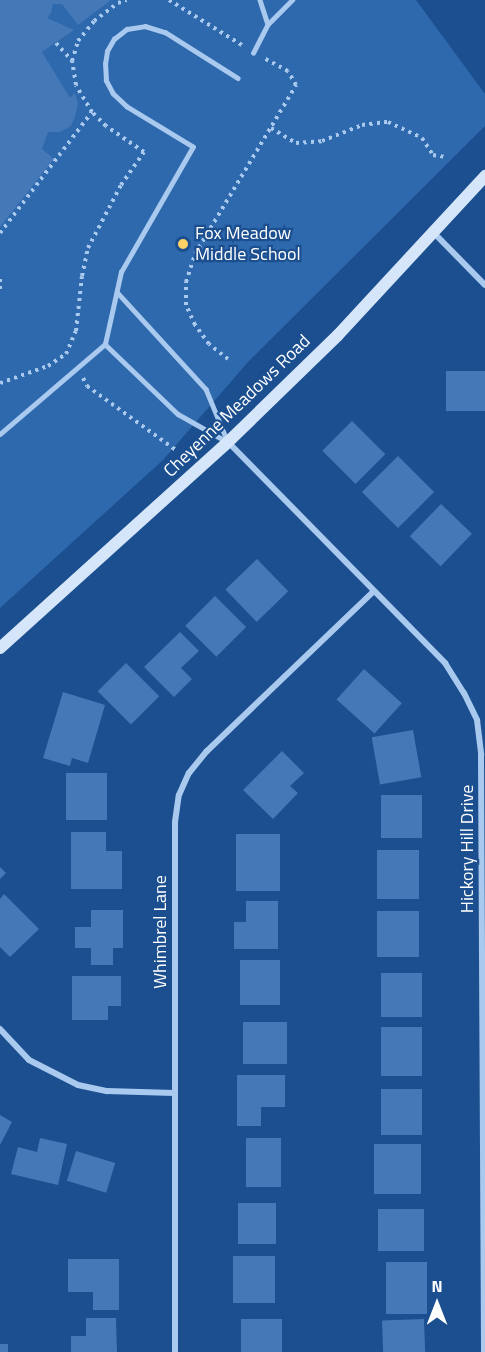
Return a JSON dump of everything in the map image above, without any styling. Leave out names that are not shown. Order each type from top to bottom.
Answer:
[{"type":"main road","name":"Cheyenne Meadows Road","points":[[0,648],[228,442],[338,335],[485,176]]},
{"type":"street","points":[[432,231],[485,285]]},
{"type":"street","name":"Hickory Hill Drive","points":[[228,442],[445,663],[464,693],[477,720],[481,754],[484,1352]]},
{"type":"street","name":"Whimbrel Lane","points":[[175,1352],[175,822],[179,795],[189,773],[207,751],[373,592]]},
{"type":"street","points":[[0,1029],[29,1060],[78,1084],[107,1091],[174,1093]]},
{"type":"lane","points":[[260,0],[268,24]]},
{"type":"lane","points":[[253,52],[268,24],[292,0]]},
{"type":"lane","points":[[0,434],[105,344],[121,272],[193,147],[127,107],[114,94],[106,81],[106,51],[114,39],[127,29],[145,26],[165,32],[238,78]]},
{"type":"lane","points":[[117,292],[206,389],[228,442]]},
{"type":"lane","points":[[105,344],[178,414],[228,442]]},
{"type":"path","points":[[0,383],[48,366],[66,354],[76,331],[82,276],[88,248],[121,185],[144,152],[106,126],[92,112],[76,85],[72,61],[78,40],[94,21],[118,3],[127,0]]},
{"type":"path","points":[[172,1],[253,52],[288,71],[296,85],[195,254],[186,282],[186,305],[195,325],[209,344],[228,359]]},
{"type":"path","points":[[56,43],[72,61]]},
{"type":"path","points":[[0,233],[92,112]]},
{"type":"path","points":[[271,128],[296,143],[322,141],[362,125],[388,122],[422,138],[433,155],[445,157]]},
{"type":"path","points":[[0,279],[0,290]]},
{"type":"path","points":[[66,354],[79,368],[87,386],[177,451]]},
{"type":"shaded area","name":"Fox Meadow Middle School","points":[[0,0],[416,0],[485,94],[485,126],[248,362],[163,460],[0,608]]},
{"type":"building","points":[[0,0],[111,0],[78,25],[62,4],[53,4],[47,18],[74,30],[42,52],[70,98],[75,93],[78,104],[75,117],[71,126],[60,132],[48,132],[42,149],[54,159],[0,227]]},
{"type":"building","points":[[446,371],[485,371],[485,411],[446,411]]},
{"type":"building","points":[[352,421],[385,454],[356,484],[322,451]]},
{"type":"building","points":[[398,456],[434,492],[398,528],[362,492]]},
{"type":"building","points":[[441,504],[472,534],[441,566],[410,536]]},
{"type":"building","points":[[257,559],[288,591],[257,622],[225,590]]},
{"type":"building","points":[[215,596],[246,627],[216,657],[185,626]]},
{"type":"building","points":[[180,632],[199,651],[181,668],[192,679],[174,697],[144,667]]},
{"type":"building","points":[[126,663],[159,696],[131,725],[98,691]]},
{"type":"building","points":[[364,669],[402,703],[374,734],[337,699]]},
{"type":"building","points":[[63,692],[105,705],[88,763],[72,758],[70,766],[43,758]]},
{"type":"building","points":[[413,730],[421,777],[380,785],[372,737]]},
{"type":"building","points":[[282,751],[304,773],[290,786],[298,793],[273,819],[243,790]]},
{"type":"building","points":[[66,773],[107,773],[107,820],[66,820]]},
{"type":"building","points":[[381,795],[422,795],[422,838],[381,838]]},
{"type":"building","points":[[71,832],[106,832],[106,851],[122,851],[122,889],[71,889]]},
{"type":"building","points":[[236,834],[280,834],[280,891],[236,891]]},
{"type":"building","points":[[377,850],[419,850],[419,899],[377,899]]},
{"type":"building","points":[[0,867],[6,873],[0,879]]},
{"type":"building","points":[[4,894],[39,929],[10,957],[0,947],[0,899]]},
{"type":"building","points":[[246,901],[278,901],[278,949],[234,949],[234,922],[246,922]]},
{"type":"building","points":[[91,910],[123,910],[123,948],[113,948],[113,965],[91,965],[91,948],[75,948],[75,927],[91,927]]},
{"type":"building","points":[[377,911],[419,911],[419,957],[377,957]]},
{"type":"building","points":[[240,960],[280,960],[280,1005],[240,1005]]},
{"type":"building","points":[[381,973],[422,973],[422,1017],[381,1017]]},
{"type":"building","points":[[72,976],[121,976],[121,1006],[108,1006],[108,1020],[72,1020]]},
{"type":"building","points":[[243,1022],[287,1022],[287,1064],[243,1064]]},
{"type":"building","points":[[381,1027],[422,1027],[422,1076],[381,1076]]},
{"type":"building","points":[[237,1075],[285,1075],[285,1107],[261,1107],[261,1126],[237,1126]]},
{"type":"building","points":[[381,1089],[422,1089],[422,1135],[381,1135]]},
{"type":"building","points":[[0,1115],[12,1122],[0,1145]]},
{"type":"building","points":[[40,1138],[67,1144],[58,1185],[11,1174],[18,1147],[37,1152]]},
{"type":"building","points":[[246,1138],[281,1138],[281,1187],[246,1187]]},
{"type":"building","points":[[374,1144],[421,1144],[421,1194],[374,1194]]},
{"type":"building","points":[[76,1151],[115,1163],[106,1193],[67,1181]]},
{"type":"building","points":[[238,1203],[276,1203],[276,1244],[238,1244]]},
{"type":"building","points":[[378,1209],[424,1209],[424,1251],[378,1251]]},
{"type":"building","points":[[233,1256],[275,1256],[275,1303],[233,1303]]},
{"type":"building","points":[[68,1259],[119,1259],[119,1310],[93,1310],[93,1292],[68,1292]]},
{"type":"building","points":[[386,1262],[427,1262],[427,1314],[386,1314]]},
{"type":"building","points":[[86,1318],[116,1318],[117,1352],[71,1352],[71,1336],[86,1336]]},
{"type":"building","points":[[241,1319],[282,1319],[282,1352],[241,1352]]},
{"type":"building","points":[[424,1319],[425,1352],[383,1352],[382,1320]]},
{"type":"building","points":[[0,1344],[8,1344],[8,1352],[0,1352]]},
{"type":"place","name":"Fox Meadow Middle School","points":[[183,244]]}]
